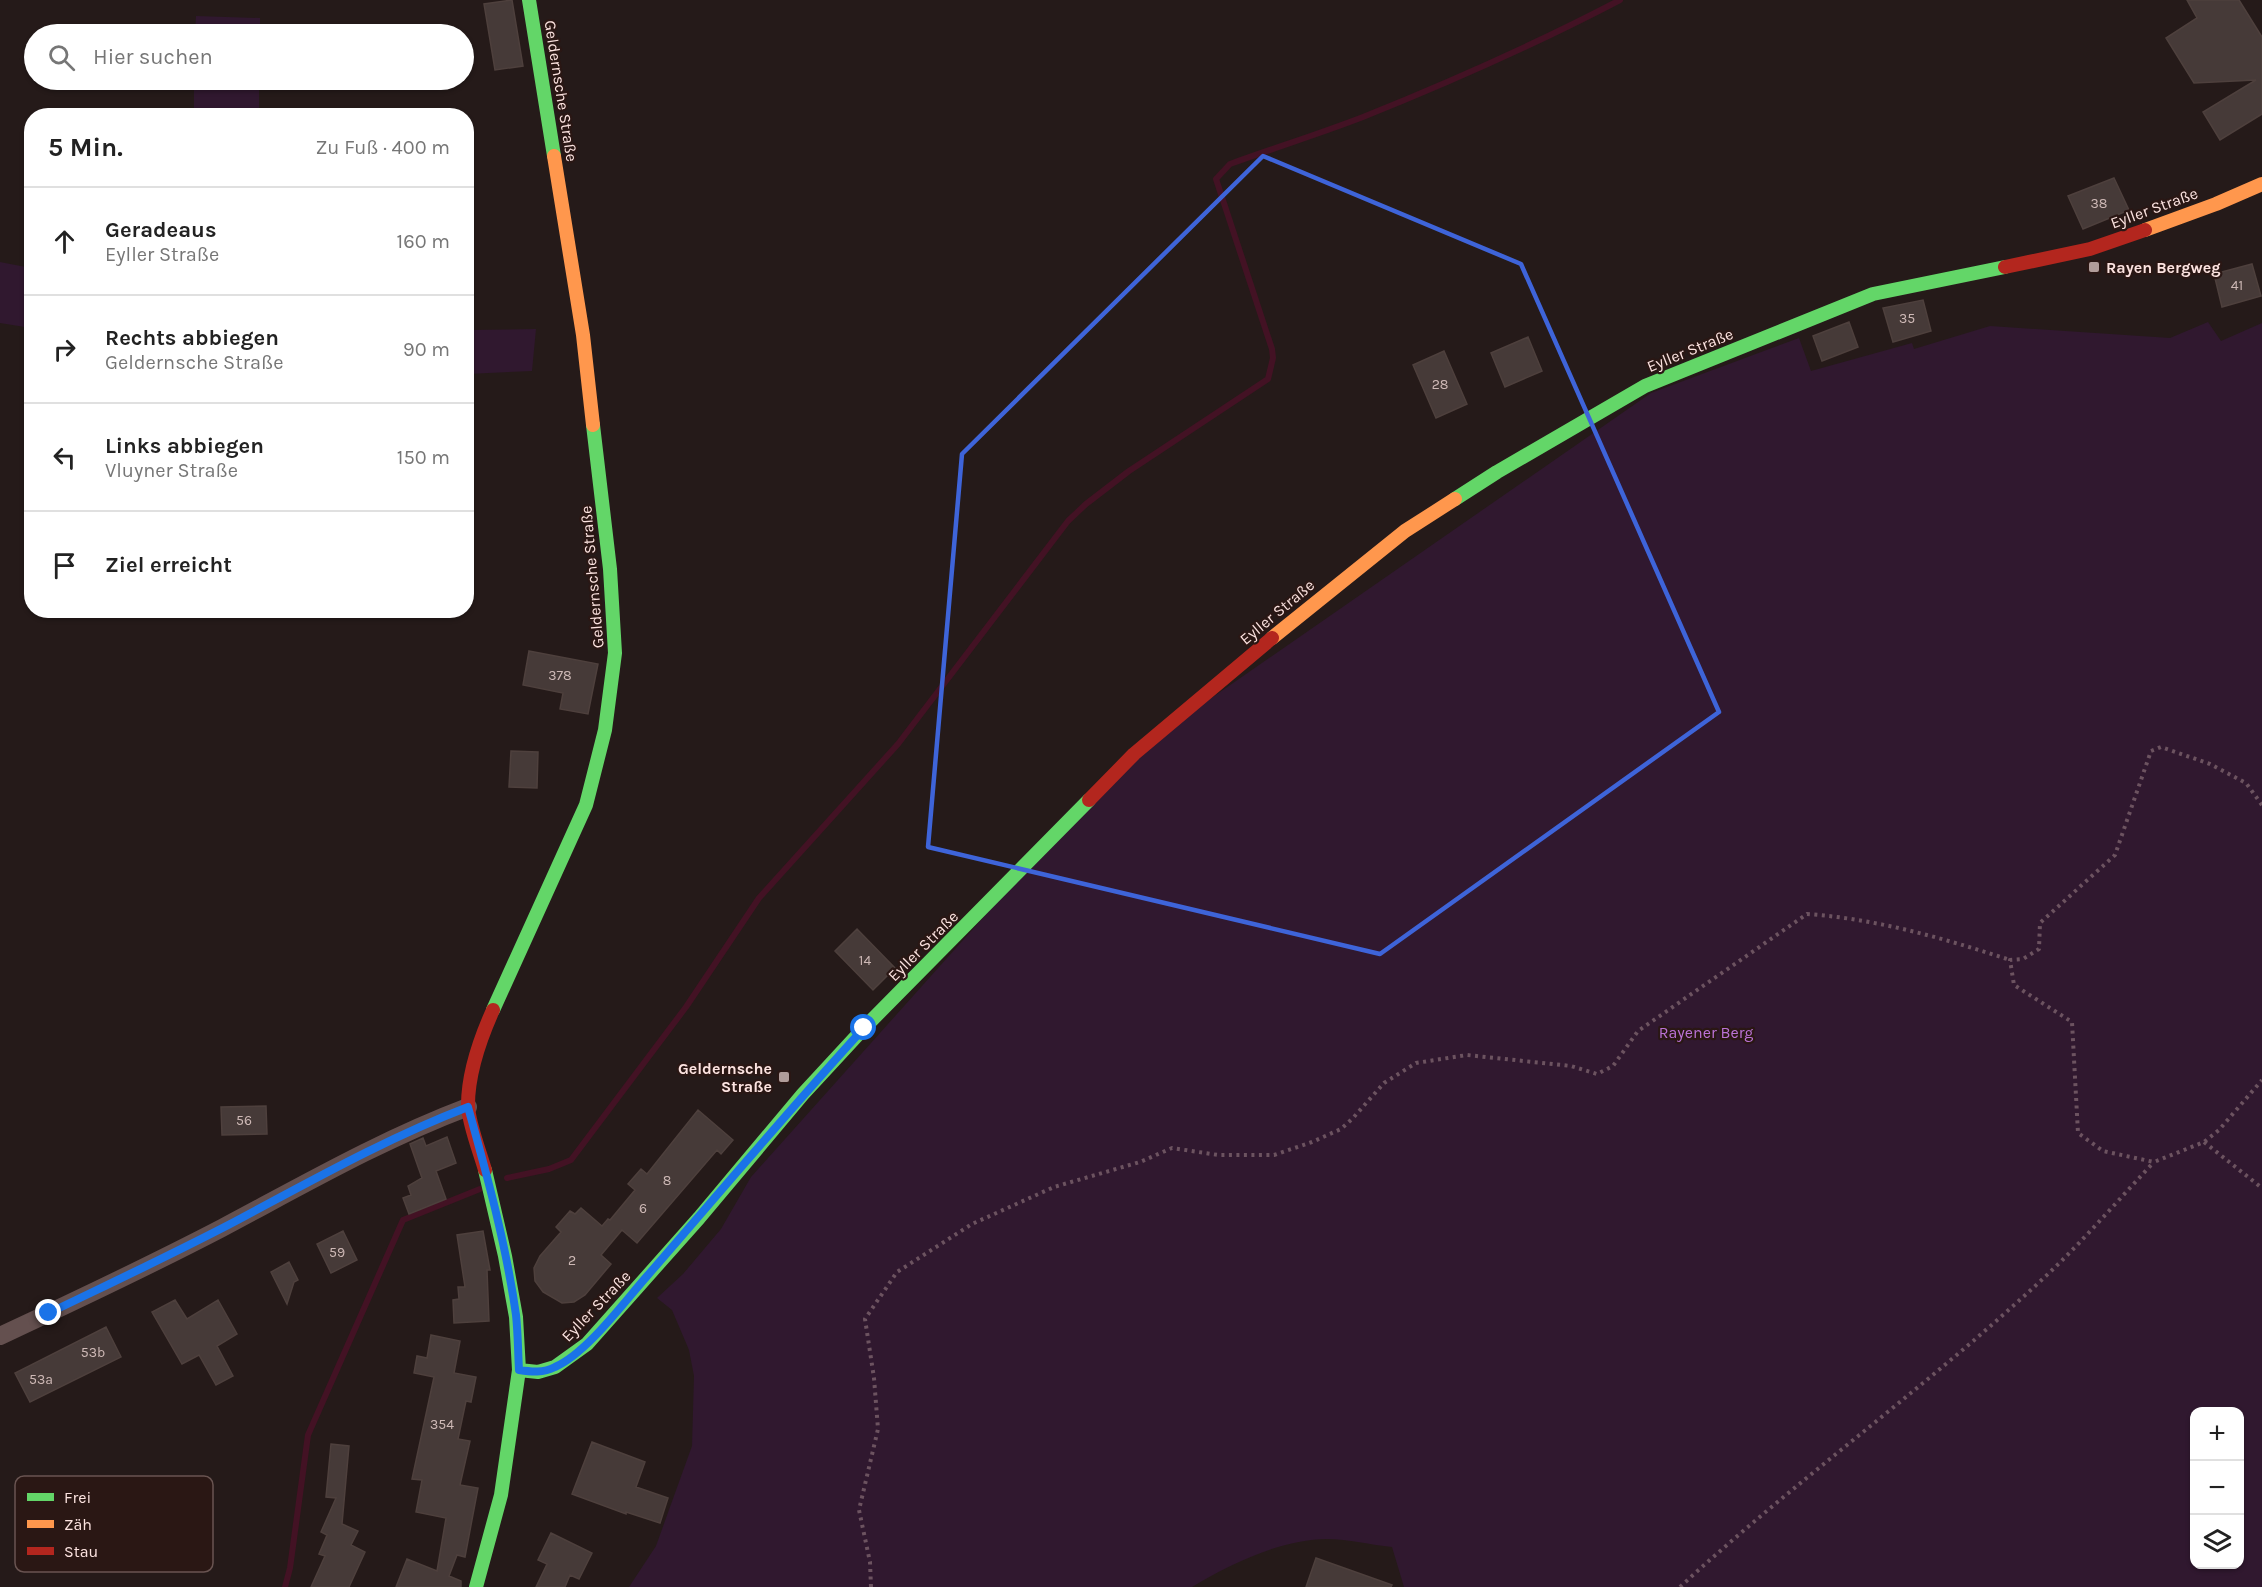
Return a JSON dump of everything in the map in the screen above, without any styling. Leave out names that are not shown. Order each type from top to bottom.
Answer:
[{"type":"main road","name":"Geldernsche Straße","points":[[476,1587],[501,1495],[519,1370],[516,1317],[505,1256],[468,1107],[472,1071],[485,1028],[586,805],[605,730],[615,653],[610,569],[583,335],[529,0]]},
{"type":"main road","name":"Eyller Straße","points":[[519,1370],[538,1372],[555,1367],[587,1344],[699,1218],[803,1094],[864,1028],[1134,754],[1312,604],[1405,531],[1497,472],[1645,386],[1872,294],[2090,249],[2216,204],[2262,184]]},
{"type":"street","points":[[0,1336],[206,1236],[365,1152],[468,1107]]},
{"type":"path","points":[[872,1587],[870,1562],[859,1510],[878,1429],[874,1378],[865,1319],[897,1272],[972,1224],[1054,1187],[1140,1162],[1172,1148],[1218,1155],[1274,1155],[1312,1142],[1341,1129],[1384,1083],[1416,1063],[1467,1055],[1571,1066],[1597,1074],[1613,1066],[1638,1031],[1756,947],[1807,914],[1901,927],[2010,960],[2023,959],[2039,949],[2040,923],[2115,855],[2151,751],[2161,747],[2210,764],[2246,783],[2262,805]]},
{"type":"path","points":[[2010,960],[2014,985],[2072,1022],[2078,1133],[2103,1151],[2154,1162]]},
{"type":"path","points":[[1680,1587],[1730,1541],[1934,1373],[2048,1274],[2154,1162],[2204,1142],[2219,1130],[2262,1080]]},
{"type":"path","points":[[2204,1142],[2262,1188]]},
{"type":"highlighted area","points":[[1263,156],[1521,264],[1719,712],[1380,954],[928,847],[962,454]]},
{"type":"green space","points":[[196,16],[260,18],[260,24],[196,24]]},
{"type":"green space","points":[[194,90],[259,90],[259,108],[194,108]]},
{"type":"green space","points":[[0,262],[24,267],[24,327],[0,323]]},
{"type":"green space","name":"Rayener Berg","points":[[2208,322],[2221,341],[2262,323],[2262,1587],[1404,1587],[1392,1547],[1327,1539],[1292,1543],[1257,1554],[1192,1587],[629,1587],[656,1546],[692,1446],[694,1376],[689,1350],[672,1310],[657,1298],[683,1274],[721,1229],[751,1177],[1128,756],[1651,393],[1799,338],[1811,371],[1912,343],[1914,349],[1990,326],[2170,338]]},
{"type":"green space","points":[[536,329],[532,371],[474,374],[474,330]]},
{"type":"building","points":[[512,0],[523,66],[495,70],[484,4]]},
{"type":"building","points":[[2187,0],[2239,0],[2262,37],[2262,114],[2220,140],[2203,112],[2256,80],[2194,83],[2166,38],[2197,18]]},
{"type":"building","points":[[2114,178],[2129,210],[2083,229],[2068,196]]},
{"type":"building","points":[[2252,264],[2261,296],[2222,307],[2214,274]]},
{"type":"building","points":[[1923,300],[1931,331],[1893,342],[1883,308]]},
{"type":"building","points":[[1849,322],[1858,347],[1822,361],[1813,336]]},
{"type":"building","points":[[1528,337],[1542,371],[1505,387],[1491,353]]},
{"type":"building","points":[[1444,351],[1467,404],[1436,418],[1413,365]]},
{"type":"building","points":[[529,651],[598,664],[588,714],[560,709],[563,693],[523,685]]},
{"type":"building","points":[[511,751],[538,752],[537,788],[509,787]]},
{"type":"building","points":[[857,929],[895,968],[873,990],[835,951]]},
{"type":"building","points":[[266,1106],[267,1134],[222,1135],[221,1107]]},
{"type":"building","points":[[698,1110],[733,1140],[721,1154],[717,1150],[637,1243],[622,1230],[601,1255],[611,1264],[585,1295],[574,1302],[562,1303],[543,1292],[535,1281],[534,1268],[540,1256],[561,1232],[556,1227],[570,1211],[575,1214],[581,1208],[602,1226],[608,1219],[610,1220],[635,1190],[628,1184],[641,1169],[647,1174]]},
{"type":"building","points":[[447,1137],[456,1163],[436,1171],[446,1199],[409,1214],[403,1198],[411,1195],[408,1186],[422,1178],[410,1144],[423,1138],[426,1146]]},
{"type":"building","points":[[343,1231],[357,1260],[331,1273],[317,1244]]},
{"type":"building","points":[[483,1231],[490,1270],[487,1270],[489,1321],[454,1323],[453,1300],[459,1299],[458,1287],[465,1287],[457,1235]]},
{"type":"building","points":[[289,1262],[298,1280],[294,1282],[287,1304],[271,1272]]},
{"type":"building","points":[[175,1300],[187,1319],[218,1300],[237,1334],[217,1346],[233,1376],[216,1385],[199,1355],[182,1364],[152,1312]]},
{"type":"building","points":[[106,1327],[121,1357],[30,1402],[15,1373]]},
{"type":"building","points":[[431,1335],[460,1341],[454,1373],[476,1377],[471,1402],[466,1401],[458,1439],[470,1441],[460,1485],[478,1488],[465,1557],[457,1555],[449,1576],[461,1581],[461,1587],[396,1587],[407,1559],[437,1571],[446,1518],[416,1512],[422,1480],[412,1479],[434,1377],[414,1373],[417,1356],[427,1358]]},
{"type":"building","points":[[592,1442],[645,1462],[636,1487],[668,1498],[660,1523],[626,1512],[626,1514],[572,1494]]},
{"type":"building","points":[[331,1444],[349,1446],[342,1524],[358,1531],[351,1545],[365,1552],[349,1587],[311,1587],[325,1556],[319,1554],[327,1535],[321,1532],[336,1498],[326,1497]]},
{"type":"building","points":[[551,1533],[592,1553],[579,1579],[570,1575],[565,1587],[536,1587],[547,1564],[538,1560]]},
{"type":"building","points":[[1316,1558],[1392,1585],[1391,1587],[1306,1587]]},
{"type":"waterway","points":[[507,1178],[549,1169],[571,1160],[686,1007],[759,898],[898,744],[1068,521],[1129,471],[1268,379],[1273,358],[1272,349],[1216,179],[1230,164],[1346,123],[1428,90],[1525,47],[1620,0]]},
{"type":"waterway","points":[[285,1587],[290,1568],[308,1435],[403,1220],[480,1189]]},
{"type":"traffic: fast","points":[[529,0],[554,156]]},
{"type":"traffic: fast","points":[[1455,499],[1645,386],[1873,294],[2005,267]]},
{"type":"traffic: fast","points":[[493,1010],[586,805],[605,730],[615,653],[610,569],[593,425]]},
{"type":"traffic: fast","points":[[519,1370],[538,1372],[555,1367],[587,1344],[699,1218],[803,1094],[864,1028],[1089,800]]},
{"type":"traffic: fast","points":[[476,1587],[501,1495],[519,1370],[516,1317],[505,1256],[485,1170]]},
{"type":"traffic: slow","points":[[554,156],[583,335],[593,425]]},
{"type":"traffic: slow","points":[[2145,230],[2262,184]]},
{"type":"traffic: slow","points":[[1272,638],[1405,531],[1455,499]]},
{"type":"traffic: jam","points":[[2005,267],[2090,249],[2145,230]]},
{"type":"traffic: jam","points":[[1089,800],[1134,754],[1272,638]]},
{"type":"traffic: jam","points":[[485,1170],[470,1120],[468,1105],[470,1081],[476,1056],[493,1010]]},
{"type":"place","name":"Rayen Bergweg","points":[[2094,267]]},
{"type":"place","name":"Geldernsche Straße","points":[[784,1077]]},
{"type":"route","points":[[49,1313],[206,1236],[365,1152],[468,1107],[505,1256],[516,1317],[519,1370],[538,1372],[555,1367],[587,1344],[699,1218],[803,1094],[864,1028]]}]
